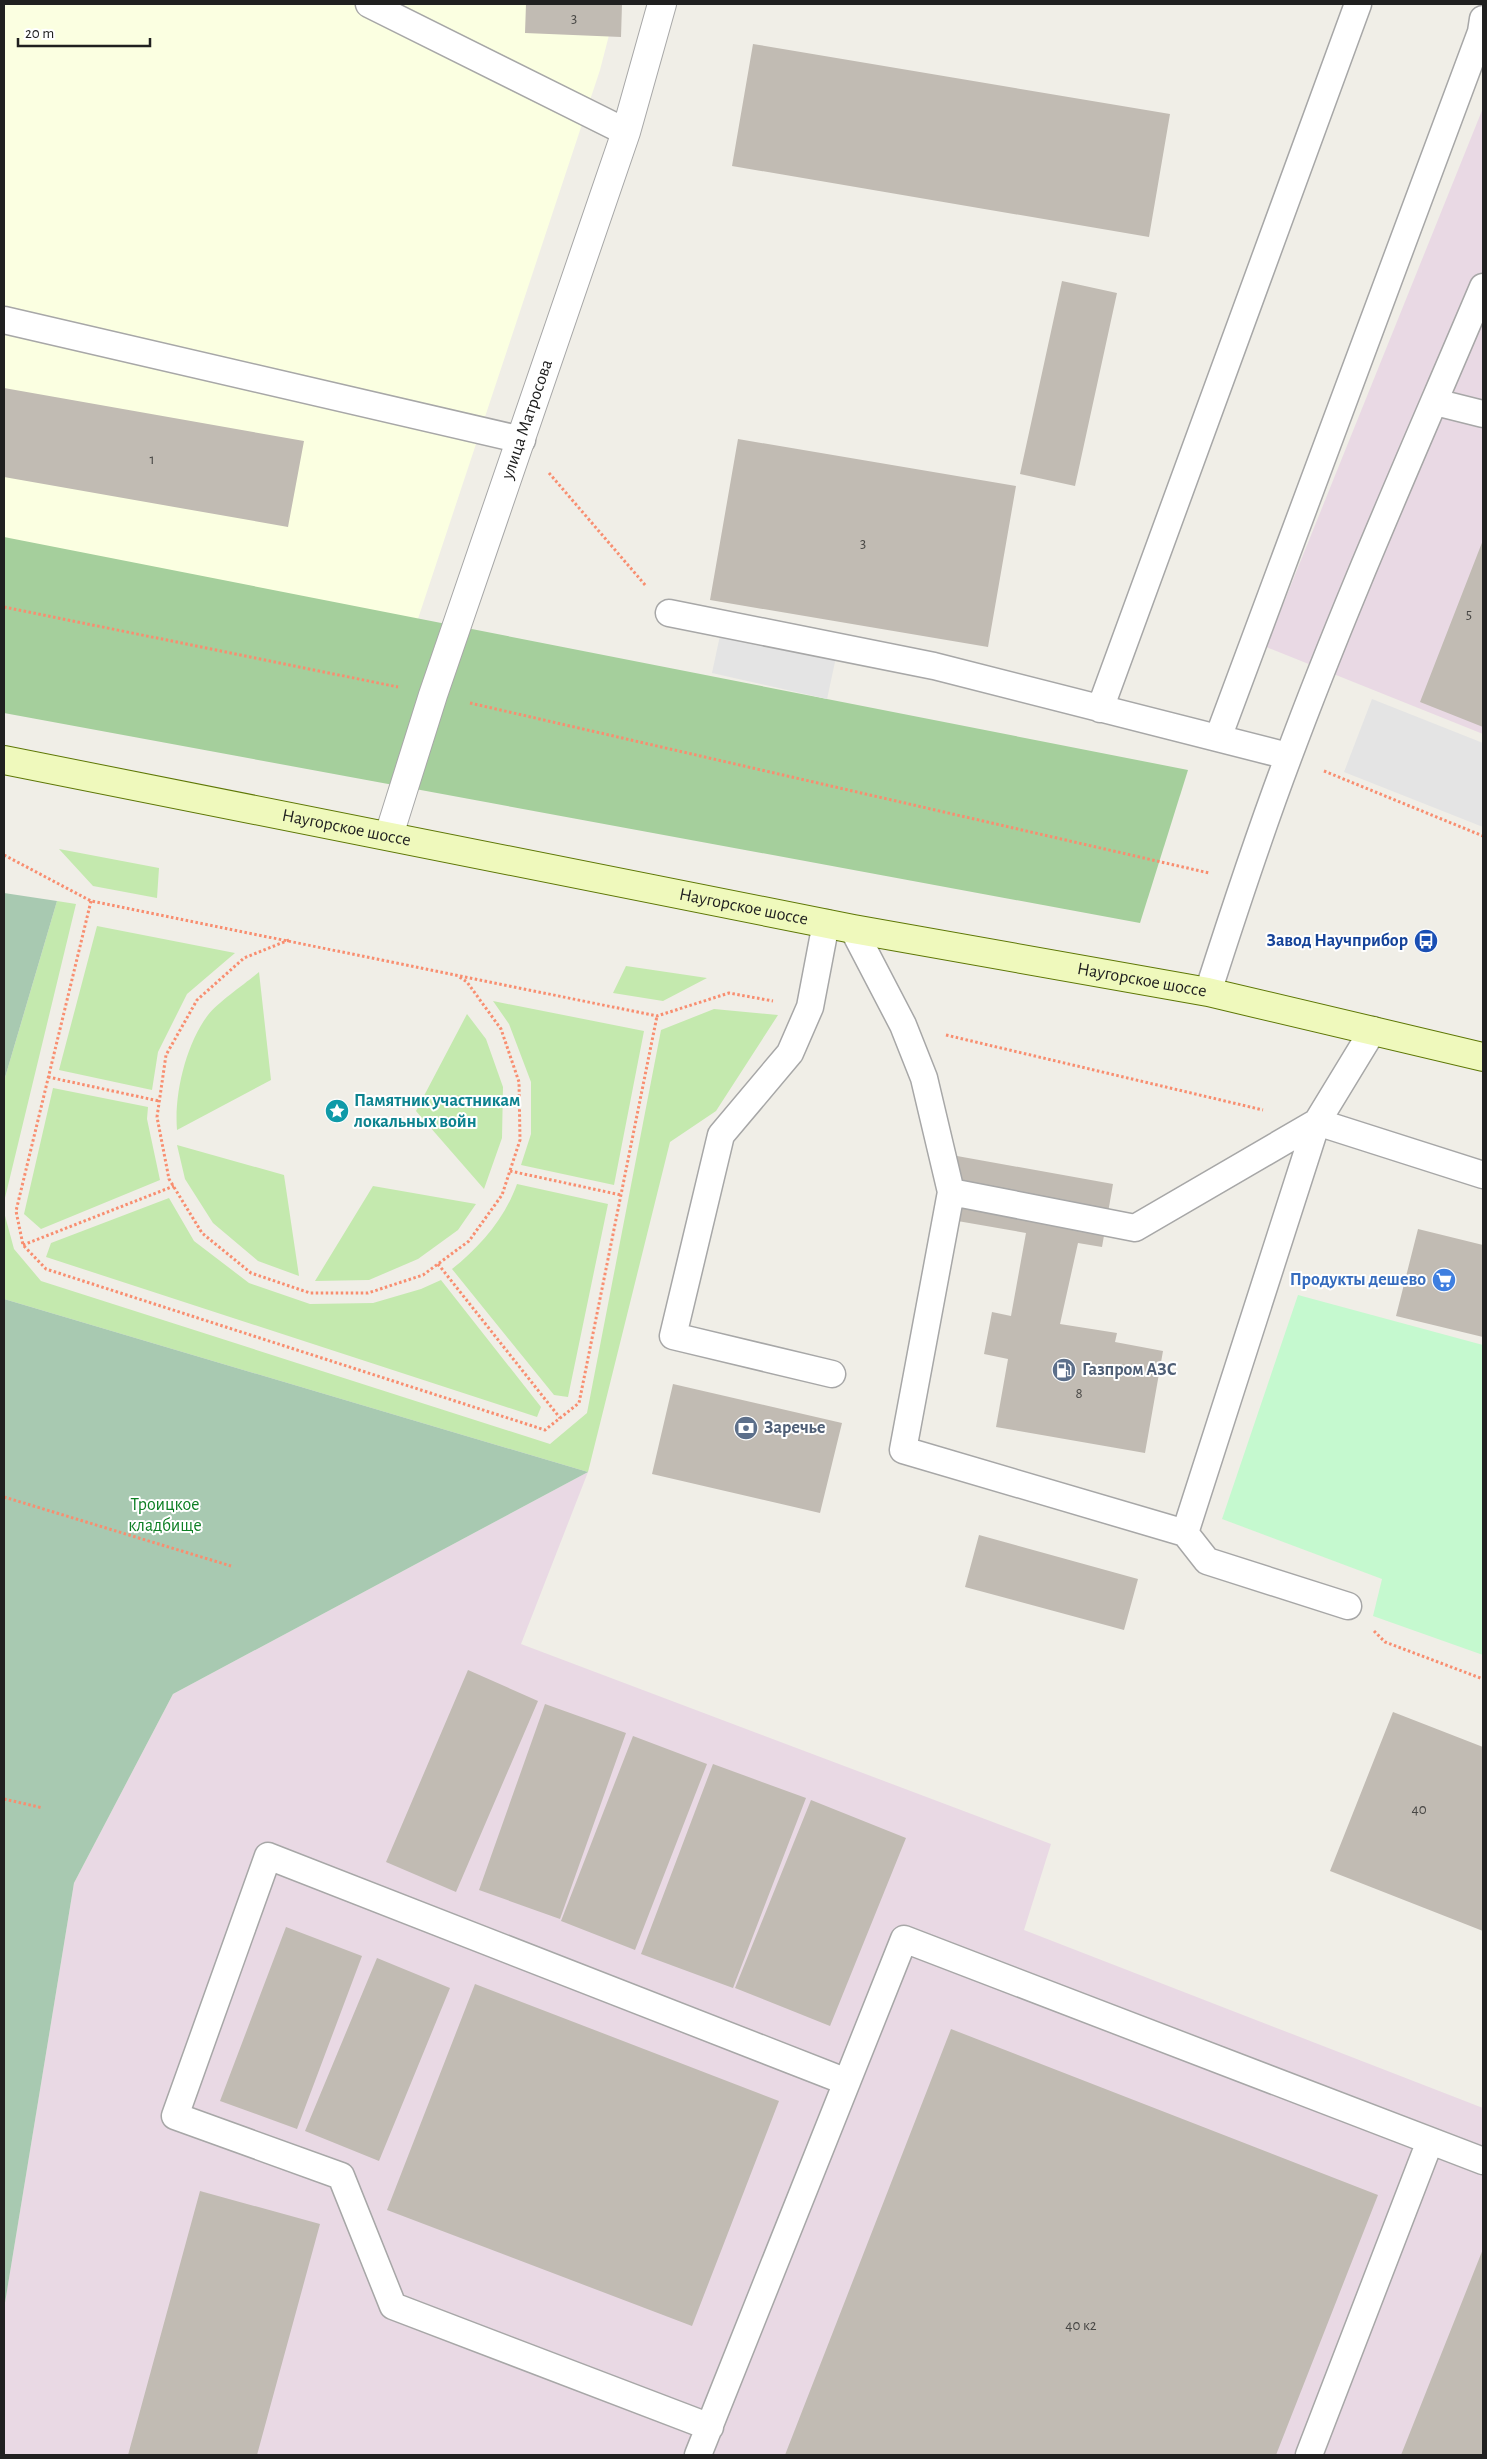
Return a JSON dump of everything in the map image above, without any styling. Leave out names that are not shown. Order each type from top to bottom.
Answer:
[{"type":"main road","name":"Наугорское шоссе","points":[[4,760],[389,835],[853,929],[1208,992],[1483,1057]]},
{"type":"street","name":"улица Матросова","points":[[389,835],[433,695],[626,132],[662,4]]},
{"type":"lane","points":[[368,4],[626,132]]},
{"type":"lane","points":[[1100,708],[1358,4]]},
{"type":"lane","points":[[1218,738],[1478,41],[1483,19]]},
{"type":"lane","points":[[1208,992],[1243,881],[1288,756],[1483,287]]},
{"type":"lane","points":[[4,320],[522,440]]},
{"type":"lane","points":[[1435,402],[1483,414]]},
{"type":"lane","points":[[669,613],[934,666],[1288,756]]},
{"type":"lane","points":[[826,923],[810,1007],[790,1053],[721,1135],[673,1336],[832,1374]]},
{"type":"lane","points":[[853,929],[904,1025],[924,1078],[951,1192],[903,1450],[1185,1533],[1206,1561],[1348,1606]]},
{"type":"lane","points":[[1185,1533],[1317,1122],[1373,1030]]},
{"type":"lane","points":[[951,1192],[1135,1228],[1317,1122],[1483,1175]]},
{"type":"lane","points":[[710,2426],[394,2306],[341,2176],[175,2116],[268,1856],[847,2082]]},
{"type":"lane","points":[[698,2455],[904,1939],[1483,2161]]},
{"type":"lane","points":[[1309,2455],[1430,2141]]},
{"type":"path","points":[[522,440],[669,613]]},
{"type":"path","points":[[4,608],[433,695],[1243,881]]},
{"type":"path","points":[[1288,756],[1483,836]]},
{"type":"path","points":[[4,855],[91,901],[657,1016],[729,993],[810,1007]]},
{"type":"path","points":[[91,901],[16,1211],[23,1245],[46,1269],[545,1430],[579,1403],[657,1016]]},
{"type":"path","points":[[289,940],[244,958],[197,1000],[166,1055],[157,1117],[169,1179],[202,1232],[251,1272],[310,1293],[368,1293],[422,1275],[469,1241],[502,1195],[520,1140],[520,1082],[502,1028],[467,982],[457,976]]},
{"type":"path","points":[[904,1025],[1317,1122]]},
{"type":"path","points":[[48,1077],[160,1100]]},
{"type":"path","points":[[510,1171],[621,1195]]},
{"type":"path","points":[[23,1245],[174,1186]]},
{"type":"path","points":[[438,1264],[560,1418]]},
{"type":"path","points":[[4,1497],[231,1566]]},
{"type":"path","points":[[1348,1606],[1385,1642],[1483,1679]]},
{"type":"path","points":[[4,1799],[43,1808]]},
{"type":"shaded area","points":[[4,4],[617,4],[600,70],[406,655],[4,578]]},
{"type":"shaded area","points":[[1483,108],[1483,734],[1266,647]]},
{"type":"shaded area","points":[[721,631],[836,657],[827,699],[712,673]]},
{"type":"shaded area","points":[[1372,699],[1483,743],[1483,827],[1344,772]]},
{"type":"shaded area","points":[[588,1472],[521,1644],[1051,1844],[1024,1930],[1483,2108],[1483,2455],[4,2455],[4,2309],[74,1883],[173,1694]]},
{"type":"green space","points":[[4,537],[1188,770],[1140,923],[4,713]]},
{"type":"green space","points":[[59,849],[159,868],[157,898],[93,886]]},
{"type":"green space","points":[[4,893],[57,901],[4,1081]]},
{"type":"green space","points":[[57,901],[76,904],[4,1202],[4,1081]]},
{"type":"green space","points":[[97,926],[235,953],[187,994],[158,1052],[152,1090],[59,1070]]},
{"type":"green space","points":[[626,966],[707,978],[663,1001],[613,993]]},
{"type":"green space","points":[[259,972],[271,1080],[177,1130],[177,1101],[183,1070],[193,1040],[208,1015],[218,1004]]},
{"type":"green space","points":[[493,1001],[644,1031],[614,1185],[521,1165],[531,1134],[531,1082],[509,1024]]},
{"type":"green space","points":[[714,1009],[778,1015],[716,1111],[670,1142],[588,1472],[4,1299],[4,1212],[14,1249],[41,1281],[550,1444],[587,1413],[661,1030]]},
{"type":"green space","points":[[467,1014],[486,1039],[503,1087],[502,1138],[484,1189],[416,1111]]},
{"type":"green space","points":[[53,1088],[148,1107],[147,1119],[160,1180],[41,1229],[24,1214]]},
{"type":"green space","points":[[177,1145],[284,1175],[299,1276],[258,1261],[213,1223],[185,1179]]},
{"type":"green space","points":[[517,1184],[608,1204],[568,1397],[554,1395],[452,1269],[482,1241],[499,1220]]},
{"type":"green space","points":[[373,1186],[476,1204],[458,1230],[418,1259],[369,1280],[315,1281]]},
{"type":"green space","points":[[169,1198],[194,1241],[249,1283],[310,1304],[373,1303],[421,1289],[441,1280],[541,1407],[537,1417],[46,1257],[51,1243]]},
{"type":"green space","points":[[1298,1295],[1483,1345],[1483,1655],[1373,1616],[1382,1579],[1222,1519]]},
{"type":"green space","name":"Троицкое кладбище","points":[[4,1299],[588,1472],[173,1694],[74,1883],[4,2309]]},
{"type":"building","points":[[526,4],[622,4],[621,37],[525,33]]},
{"type":"building","points":[[753,44],[1170,114],[1149,237],[732,166]]},
{"type":"building","points":[[1062,281],[1117,293],[1075,486],[1020,474]]},
{"type":"building","points":[[4,388],[304,441],[288,527],[4,477]]},
{"type":"building","points":[[738,439],[1016,486],[988,647],[710,600]]},
{"type":"building","points":[[1483,540],[1483,727],[1420,702]]},
{"type":"building","points":[[957,1156],[1113,1184],[1102,1247],[1078,1243],[1060,1324],[1117,1333],[1115,1342],[1163,1351],[1145,1453],[996,1427],[1008,1359],[984,1354],[992,1312],[1011,1316],[1026,1233],[946,1219]]},
{"type":"building","name":"Продукты дешево","points":[[1418,1229],[1483,1245],[1483,1337],[1396,1316]]},
{"type":"building","points":[[673,1384],[842,1423],[820,1513],[652,1474]]},
{"type":"building","points":[[979,1535],[1138,1579],[1124,1630],[965,1587]]},
{"type":"building","points":[[468,1670],[538,1701],[456,1892],[386,1862]]},
{"type":"building","points":[[545,1704],[626,1733],[560,1919],[479,1890]]},
{"type":"building","points":[[1393,1712],[1483,1747],[1483,1931],[1330,1871]]},
{"type":"building","points":[[633,1736],[707,1764],[635,1950],[561,1921]]},
{"type":"building","points":[[713,1764],[806,1798],[733,1988],[641,1954]]},
{"type":"building","points":[[811,1800],[906,1838],[830,2026],[735,1988]]},
{"type":"building","points":[[286,1927],[362,1956],[297,2129],[220,2101]]},
{"type":"building","points":[[377,1958],[450,1988],[379,2161],[305,2131]]},
{"type":"building","points":[[475,1984],[779,2101],[692,2326],[387,2210]]},
{"type":"building","points":[[951,2029],[1378,2195],[1276,2455],[785,2455]]},
{"type":"building","points":[[200,2191],[320,2224],[257,2455],[128,2455]]},
{"type":"building","points":[[1483,2249],[1483,2455],[1401,2455]]},
{"type":"place","name":"Завод Научприбор","points":[[1426,941]]},
{"type":"place","name":"Памятник участникам локальных войн","points":[[337,1111]]},
{"type":"place","name":"Продукты дешево","points":[[1444,1280]]},
{"type":"place","name":"Газпром АЗС","points":[[1064,1370]]},
{"type":"place","name":"Заречье","points":[[746,1428]]}]
